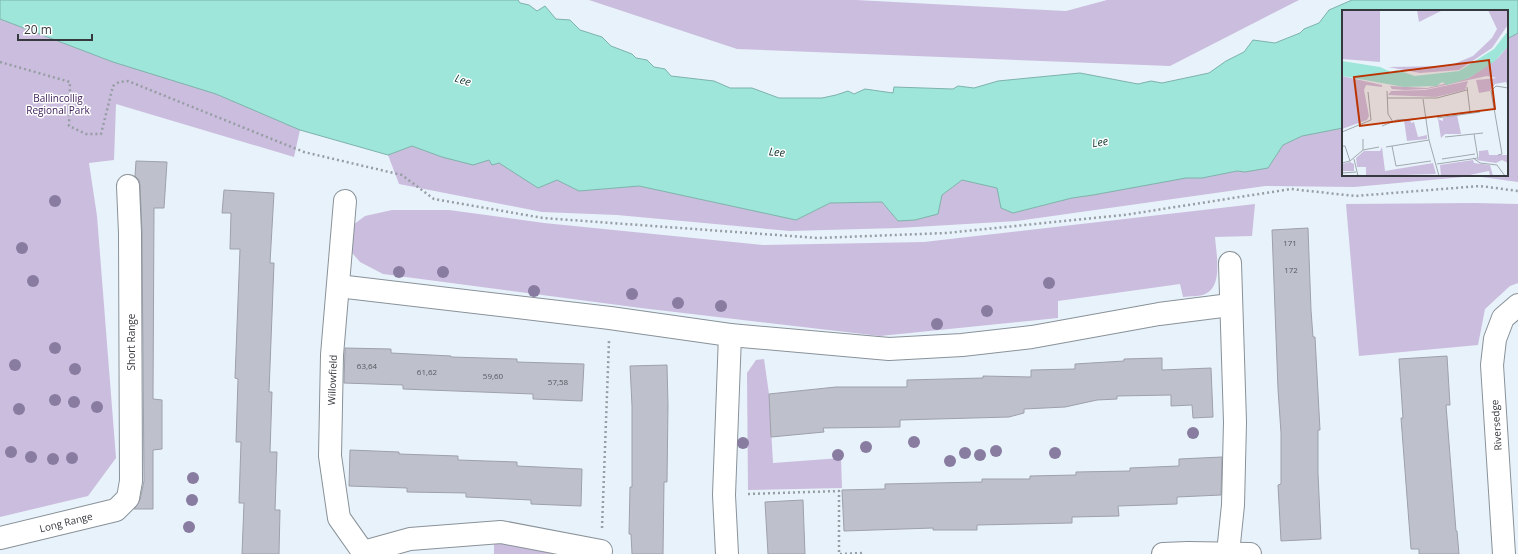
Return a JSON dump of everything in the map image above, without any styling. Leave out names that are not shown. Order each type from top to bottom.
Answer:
[{"type":"street","name":"Short Range","points":[[128,186],[130,233],[131,481],[128,498]]},
{"type":"street","name":"Willowfield","points":[[345,201],[332,356],[330,456],[339,518],[362,553]]},
{"type":"street","points":[[1228,553],[1233,505],[1235,422],[1230,305],[1230,263]]},
{"type":"street","points":[[338,286],[610,318],[730,336],[889,349],[1032,337],[1159,314],[1230,305]]},
{"type":"street","name":"Riversedge","points":[[1504,554],[1492,365],[1495,340],[1503,318],[1518,305]]},
{"type":"street","points":[[727,554],[724,495],[730,336]]},
{"type":"street","name":"Long Range","points":[[10,542],[116,510],[128,498]]},
{"type":"street","points":[[362,553],[410,539],[501,532],[601,551]]},
{"type":"street","points":[[1163,554],[1250,554]]},
{"type":"path","points":[[0,62],[70,82],[69,126],[86,134],[101,134],[113,86],[119,82],[128,81],[304,152],[402,175],[434,199],[543,218],[818,238],[946,234],[1124,215],[1291,189],[1355,196],[1480,186],[1518,191]]},
{"type":"path","points":[[601,551],[610,318]]},
{"type":"path","points":[[724,495],[839,491],[839,554],[863,552],[863,554]]},
{"type":"green space","points":[[589,0],[856,0],[1066,11],[1107,0],[1299,0],[1170,66],[737,49]]},
{"type":"green space","name":"Ballincollig Regional Park","points":[[0,19],[113,62],[205,89],[300,130],[294,157],[116,104],[114,160],[89,163],[97,216],[116,458],[88,496],[0,517]]},
{"type":"green space","points":[[1518,33],[1518,182],[1474,176],[1508,176],[1508,38]]},
{"type":"green space","points":[[1342,128],[1342,176],[1474,176],[1354,187],[1265,186],[1017,221],[898,228],[790,231],[617,215],[542,212],[399,184],[388,155],[412,146],[442,157],[499,162],[538,188],[557,180],[579,191],[639,186],[796,220],[830,203],[882,202],[898,221],[942,195],[962,180],[998,188],[1001,208],[1013,213],[1072,198],[1186,177],[1202,178],[1237,171],[1245,172],[1268,168],[1283,145],[1302,136]]},
{"type":"green space","points":[[1255,204],[1252,236],[1215,237],[1217,275],[1212,289],[1205,294],[1183,297],[1180,284],[1058,301],[1058,318],[880,336],[641,308],[383,274],[360,262],[347,247],[349,228],[365,216],[392,210],[449,210],[544,223],[763,245],[924,242]]},
{"type":"green space","points":[[1346,204],[1518,204],[1518,283],[1510,286],[1485,309],[1478,345],[1359,356]]},
{"type":"green space","points":[[764,359],[769,394],[773,463],[841,458],[842,488],[748,490],[747,373],[756,360]]},
{"type":"green space","points":[[494,543],[564,549],[564,554],[494,554]]},
{"type":"water","name":"Lee","points":[[0,0],[518,0],[520,3],[529,5],[537,11],[545,6],[556,19],[570,20],[580,30],[602,37],[611,46],[632,54],[636,58],[647,60],[654,67],[665,69],[671,76],[714,81],[730,88],[752,88],[779,98],[822,98],[848,91],[854,94],[865,89],[893,93],[894,87],[953,89],[958,86],[974,88],[998,81],[1080,73],[1138,84],[1151,81],[1162,83],[1209,73],[1226,61],[1244,52],[1253,40],[1275,43],[1300,33],[1304,29],[1319,23],[1329,10],[1352,0],[1518,0],[1518,33],[1508,38],[1508,10],[1342,10],[1342,128],[1302,136],[1283,145],[1268,168],[1245,172],[1237,171],[1202,178],[1186,178],[1072,198],[1013,213],[1001,208],[997,188],[962,180],[942,195],[938,214],[915,220],[898,221],[882,202],[830,203],[796,220],[639,186],[579,191],[557,180],[538,188],[499,163],[492,165],[489,160],[473,165],[442,157],[412,146],[388,155],[300,130],[216,94],[113,62],[0,19]]},
{"type":"building","points":[[136,161],[167,162],[164,208],[154,208],[153,399],[162,400],[162,449],[153,450],[153,509],[134,509],[140,500],[144,481],[142,232],[140,185],[139,180],[135,176]]},
{"type":"building","points":[[224,190],[274,193],[270,263],[274,263],[269,392],[272,392],[270,452],[277,452],[275,510],[280,510],[279,554],[242,554],[244,503],[239,503],[241,442],[236,442],[238,379],[235,378],[240,249],[230,249],[231,213],[222,213]]},
{"type":"building","points":[[1308,228],[1311,310],[1313,337],[1315,337],[1320,430],[1318,430],[1318,473],[1321,539],[1281,541],[1278,485],[1281,484],[1281,433],[1272,230]]},
{"type":"building","points":[[345,348],[391,349],[391,353],[451,357],[517,359],[517,362],[584,364],[582,401],[533,399],[533,394],[403,389],[403,385],[344,383]]},
{"type":"building","points":[[1447,356],[1450,405],[1446,405],[1459,554],[1419,554],[1419,549],[1411,549],[1401,418],[1403,418],[1399,359]]},
{"type":"building","points":[[1162,358],[1162,370],[1211,368],[1213,417],[1193,418],[1192,405],[1171,406],[1171,395],[1117,396],[1117,399],[1097,400],[1065,407],[1024,409],[1024,413],[1009,417],[900,420],[900,427],[823,428],[824,432],[771,437],[769,394],[836,387],[907,387],[907,380],[983,378],[983,376],[1031,377],[1031,370],[1075,369],[1075,364],[1124,361],[1124,359]]},
{"type":"building","points":[[667,365],[667,482],[664,482],[663,554],[632,554],[631,534],[629,534],[630,487],[632,487],[632,406],[630,366]]},
{"type":"building","points":[[350,450],[399,452],[399,454],[458,456],[458,460],[517,462],[517,466],[582,469],[581,506],[531,504],[531,500],[466,497],[466,493],[407,492],[407,488],[349,486]]},
{"type":"building","points":[[1222,457],[1221,495],[1177,497],[1177,504],[1118,506],[1119,516],[1072,517],[1072,523],[977,525],[977,530],[933,530],[933,528],[844,531],[842,490],[885,489],[885,484],[982,482],[982,479],[1030,479],[1030,476],[1076,475],[1076,472],[1130,471],[1130,468],[1179,466],[1179,459]]},
{"type":"building","points":[[803,500],[805,554],[768,554],[765,502]]}]
